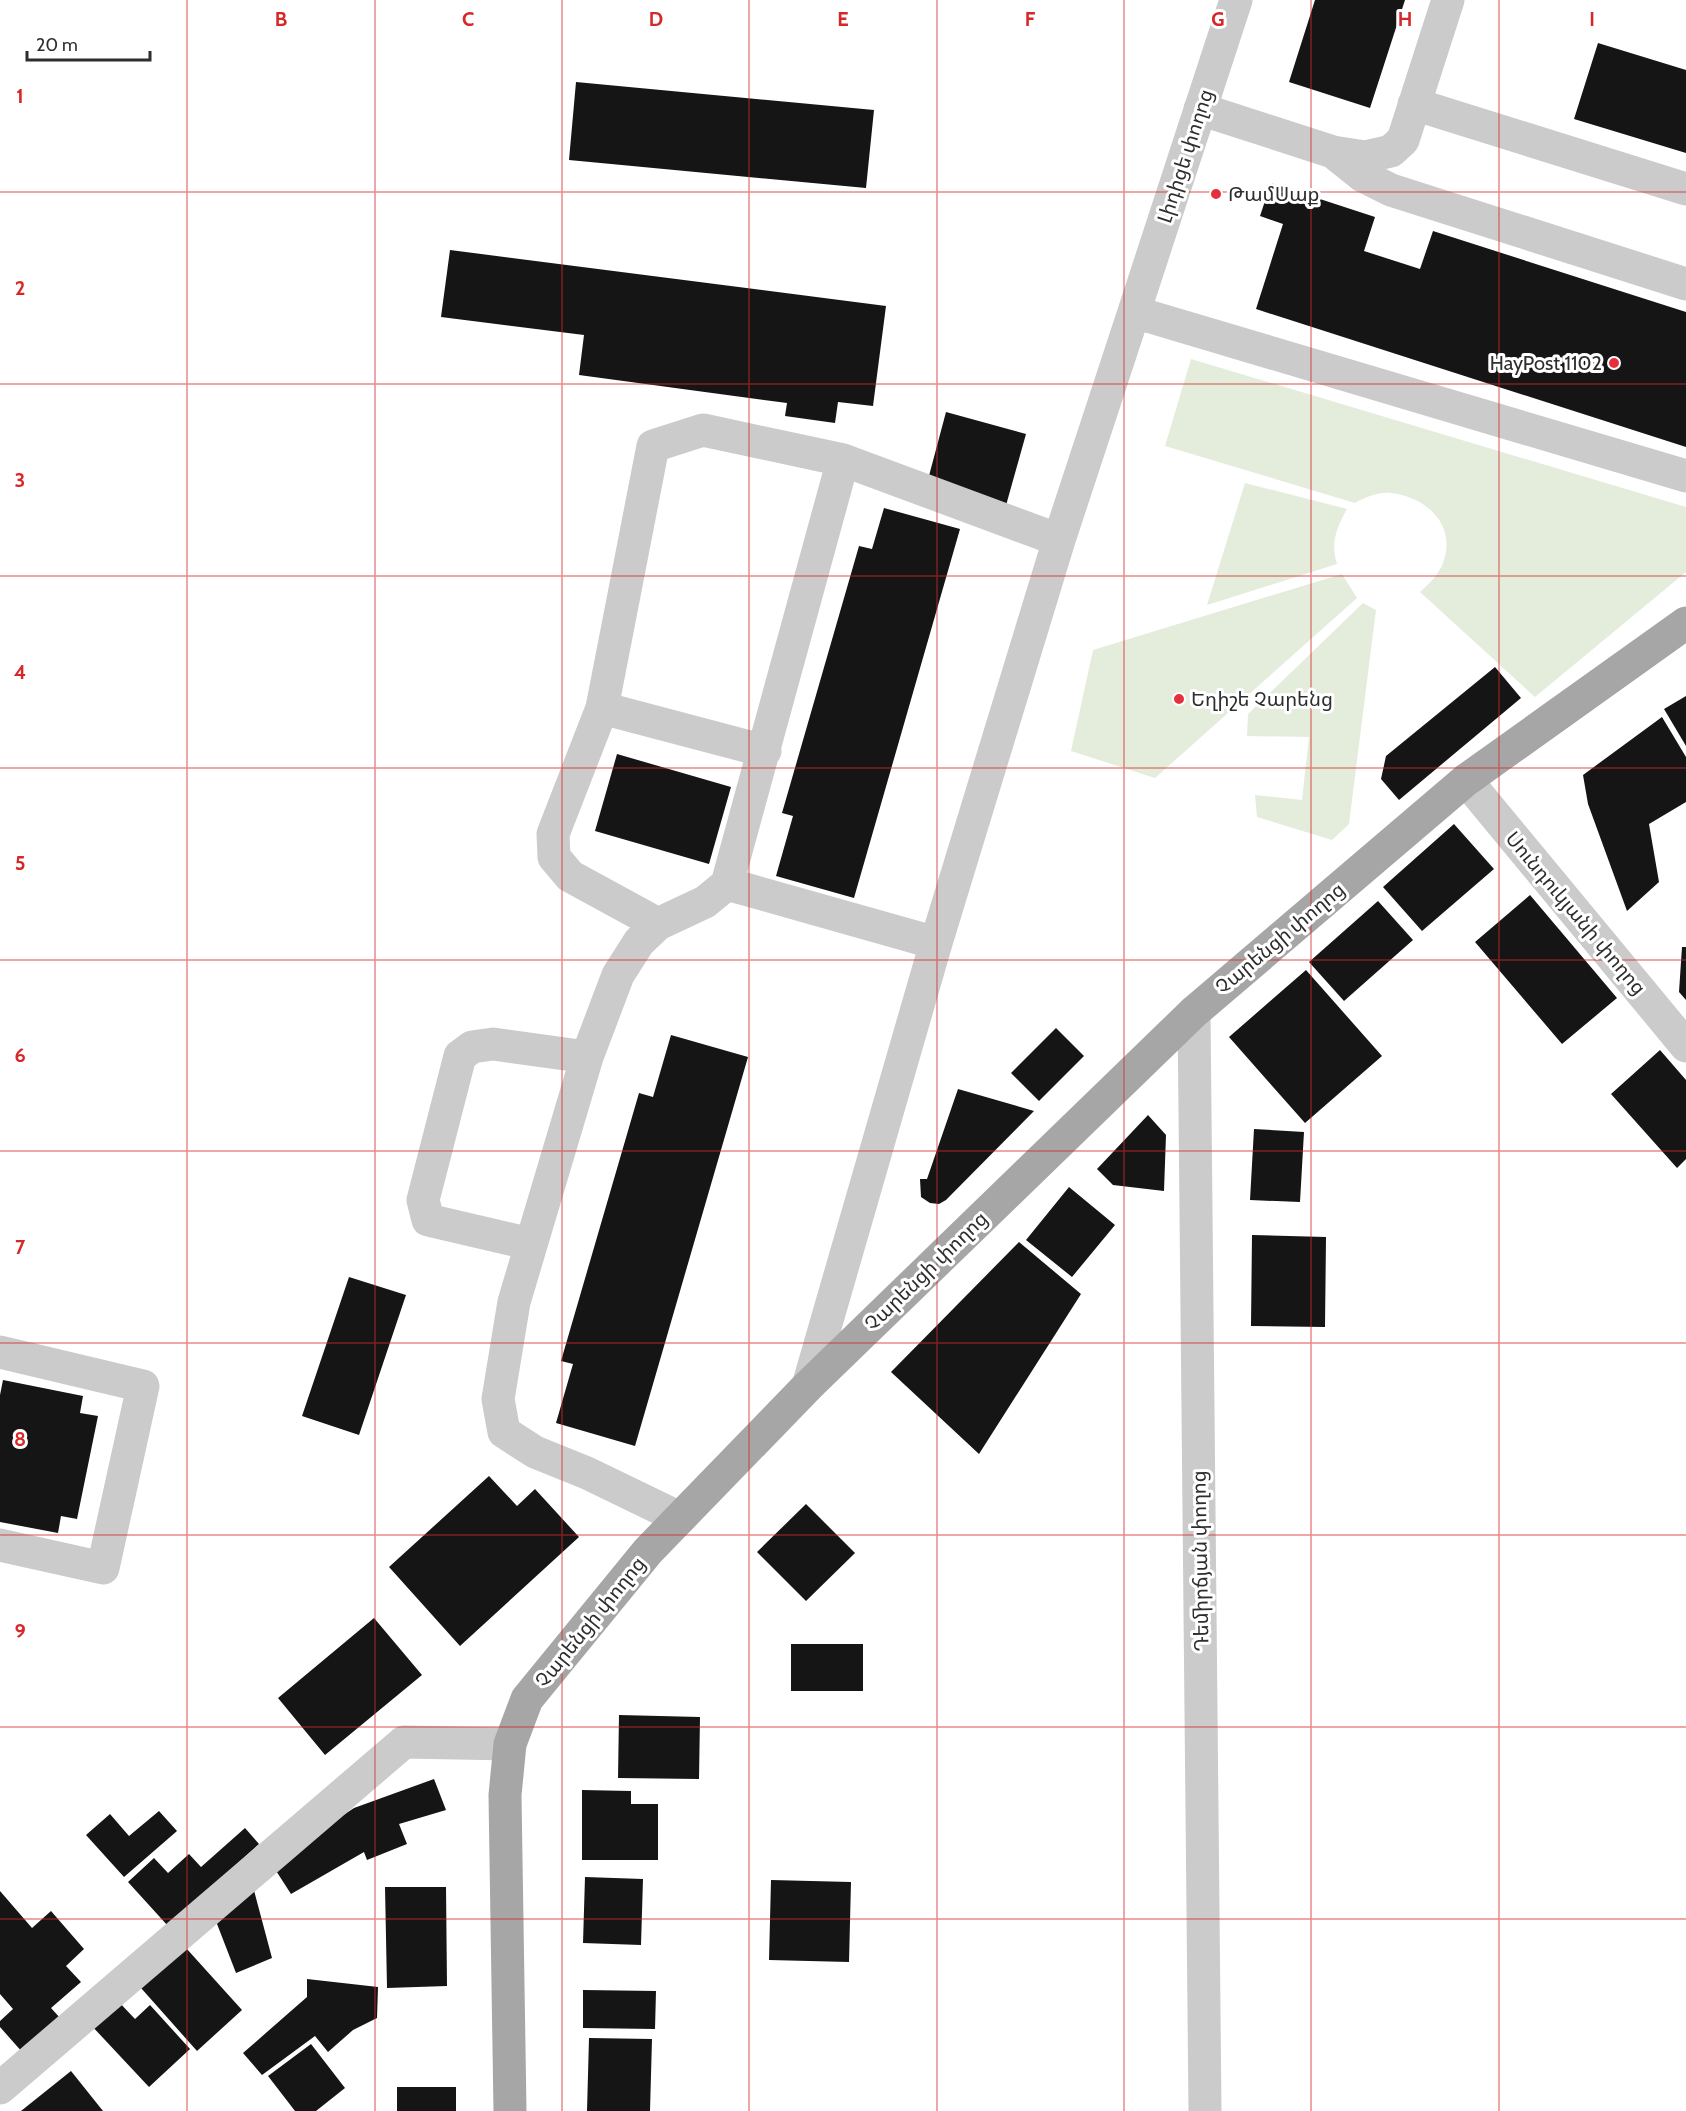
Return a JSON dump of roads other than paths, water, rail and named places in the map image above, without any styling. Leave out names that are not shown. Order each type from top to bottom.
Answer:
[{"type":"main road","name":"Չարենցի փողոց","points":[[510,2111],[506,1795],[510,1744],[526,1699],[648,1551],[808,1386],[1194,1012],[1466,780],[1686,623]]},
{"type":"street","name":"Լիդիցե փողոց","points":[[808,1386],[936,943],[1059,540],[1236,0]]},
{"type":"street","points":[[1200,109],[1333,152],[1365,157],[1391,151],[1403,140],[1448,0]]},
{"type":"street","points":[[1414,104],[1686,189]]},
{"type":"street","points":[[1333,152],[1363,176],[1391,190],[1686,284]]},
{"type":"street","points":[[1134,312],[1686,476]]},
{"type":"street","points":[[658,924],[570,876],[554,857],[553,834],[602,708],[653,446],[703,430],[843,460],[1059,540]]},
{"type":"street","points":[[680,1518],[587,1473],[535,1452],[504,1432],[498,1399],[514,1302],[587,1057],[618,975],[639,942],[658,924],[705,902],[727,884],[843,460]]},
{"type":"street","points":[[602,708],[765,751]]},
{"type":"street","name":"Սունդուկյանի փողոց","points":[[1466,780],[1686,1046]]},
{"type":"street","points":[[727,884],[936,943]]},
{"type":"street","name":"Դեմիրճյան փողոց","points":[[1194,1012],[1205,2111]]},
{"type":"street","points":[[531,1244],[428,1220],[423,1200],[460,1056],[472,1047],[493,1044],[587,1057]]},
{"type":"street","points":[[0,1352],[143,1386],[103,1568],[0,1545]]},
{"type":"street","points":[[0,2088],[404,1742],[510,1744]]},
{"type":"place","name":"ԹամՍաք","points":[[1216,194]]},
{"type":"place","name":"HayPost 1102","points":[[1614,363]]},
{"type":"place","name":"Եղիշե Չարենց","points":[[1179,699]]}]
